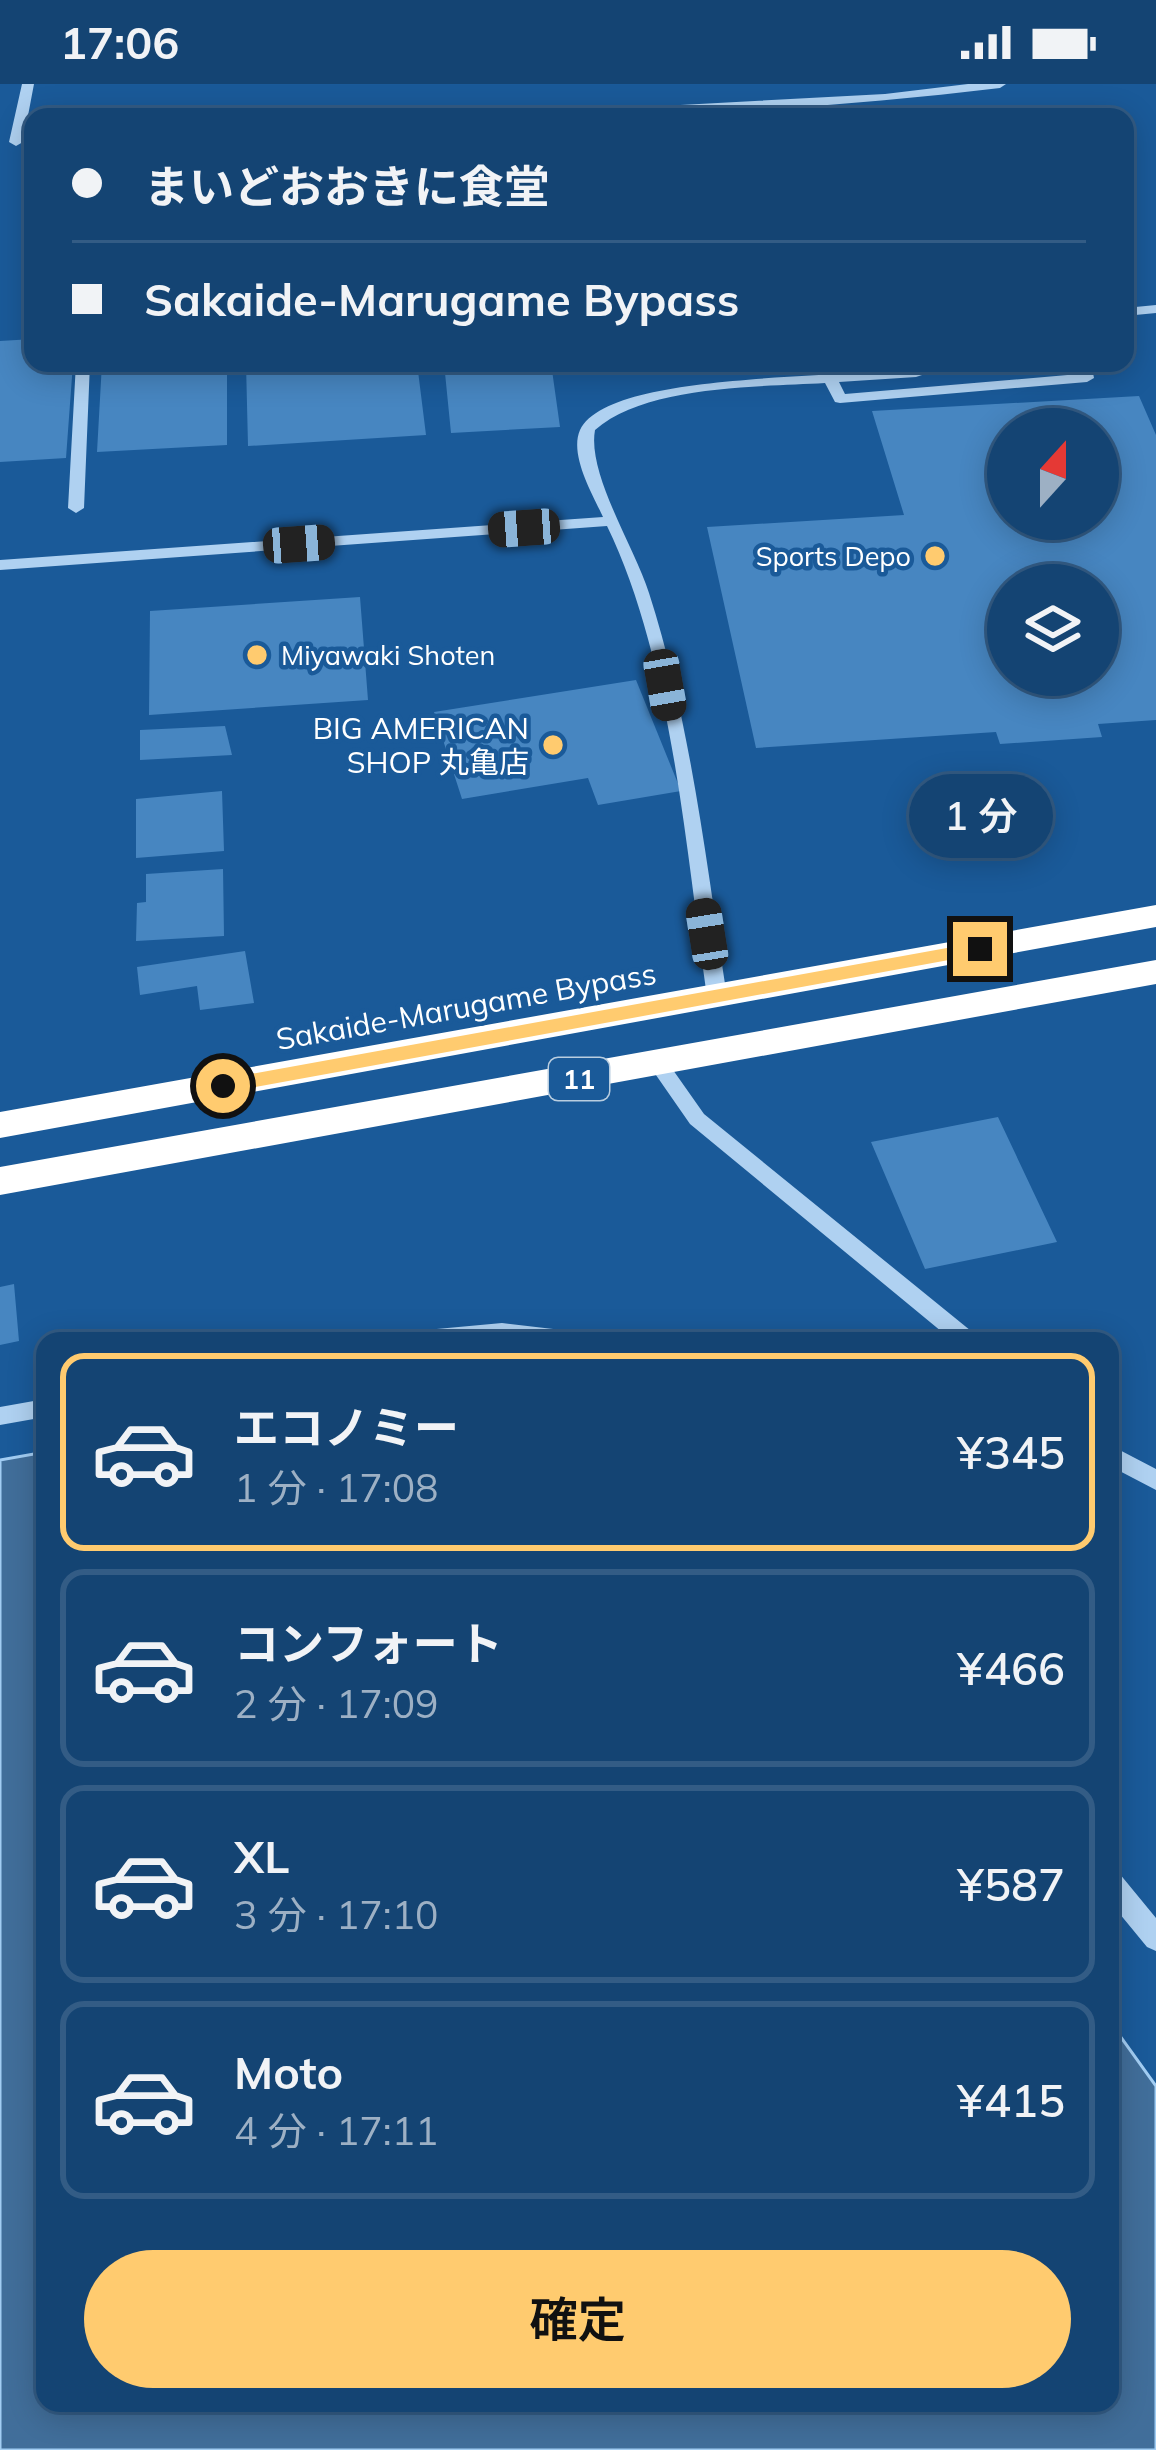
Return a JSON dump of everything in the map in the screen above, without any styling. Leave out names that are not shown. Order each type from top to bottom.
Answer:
[{"type":"highway","name":"Sakaide-Marugame Bypass","points":[[0,1125],[1156,916]]},
{"type":"highway","name":"11","points":[[0,1181],[1156,972]]},
{"type":"street","points":[[8,142],[28,84]]},
{"type":"street","points":[[699,108],[885,98],[1000,84]]},
{"type":"street","points":[[885,98],[889,108]]},
{"type":"street","points":[[76,508],[83,372]]},
{"type":"street","points":[[717,998],[665,685],[633,565],[586,455],[588,429],[604,412],[658,393],[920,372]]},
{"type":"street","points":[[832,380],[840,399],[1087,378],[1086,372]]},
{"type":"street","points":[[0,565],[614,521]]},
{"type":"street","points":[[659,1065],[697,1119],[957,1332]]},
{"type":"street","points":[[0,1416],[36,1410]]},
{"type":"street","points":[[1119,1460],[1156,1480]]},
{"type":"street","points":[[1119,1893],[1156,1938]]},
{"type":"water","points":[[36,1454],[36,2412],[1119,2412],[1119,2035],[1156,2086],[1156,2450],[0,2450],[0,1460]]},
{"type":"building","points":[[24,340],[24,372],[72,372],[66,458],[0,462],[0,341]]},
{"type":"building","points":[[101,372],[227,372],[227,445],[97,452]]},
{"type":"building","points":[[246,372],[418,372],[426,435],[248,446]]},
{"type":"building","points":[[445,372],[552,372],[560,427],[451,433]]},
{"type":"building","name":"Sports Depo","points":[[1139,396],[1156,435],[1156,720],[1098,724],[1102,737],[1000,744],[996,732],[756,748],[707,527],[904,515],[872,411]]},
{"type":"building","name":"Miyawaki Shoten","points":[[360,597],[368,700],[149,715],[150,611]]},
{"type":"building","name":"BIG AMERICAN SHOP 丸亀店","points":[[636,680],[681,791],[598,805],[588,778],[462,799],[434,712]]},
{"type":"building","points":[[225,726],[232,755],[140,760],[140,730]]},
{"type":"building","points":[[222,791],[224,851],[136,858],[136,799]]},
{"type":"building","points":[[223,869],[224,936],[136,941],[137,903],[146,902],[146,874]]},
{"type":"building","points":[[245,951],[254,1003],[200,1010],[197,986],[140,995],[137,967]]},
{"type":"building","points":[[998,1117],[1057,1242],[925,1269],[871,1142]]},
{"type":"building","points":[[14,1284],[19,1341],[0,1345],[0,1287]]},
{"type":"place","name":"Sports Depo","points":[[935,556]]},
{"type":"place","name":"Miyawaki Shoten","points":[[257,655]]},
{"type":"place","name":"BIG AMERICAN SHOP 丸亀店","points":[[553,745]]},
{"type":"route","points":[[223,1086],[980,949]]}]
